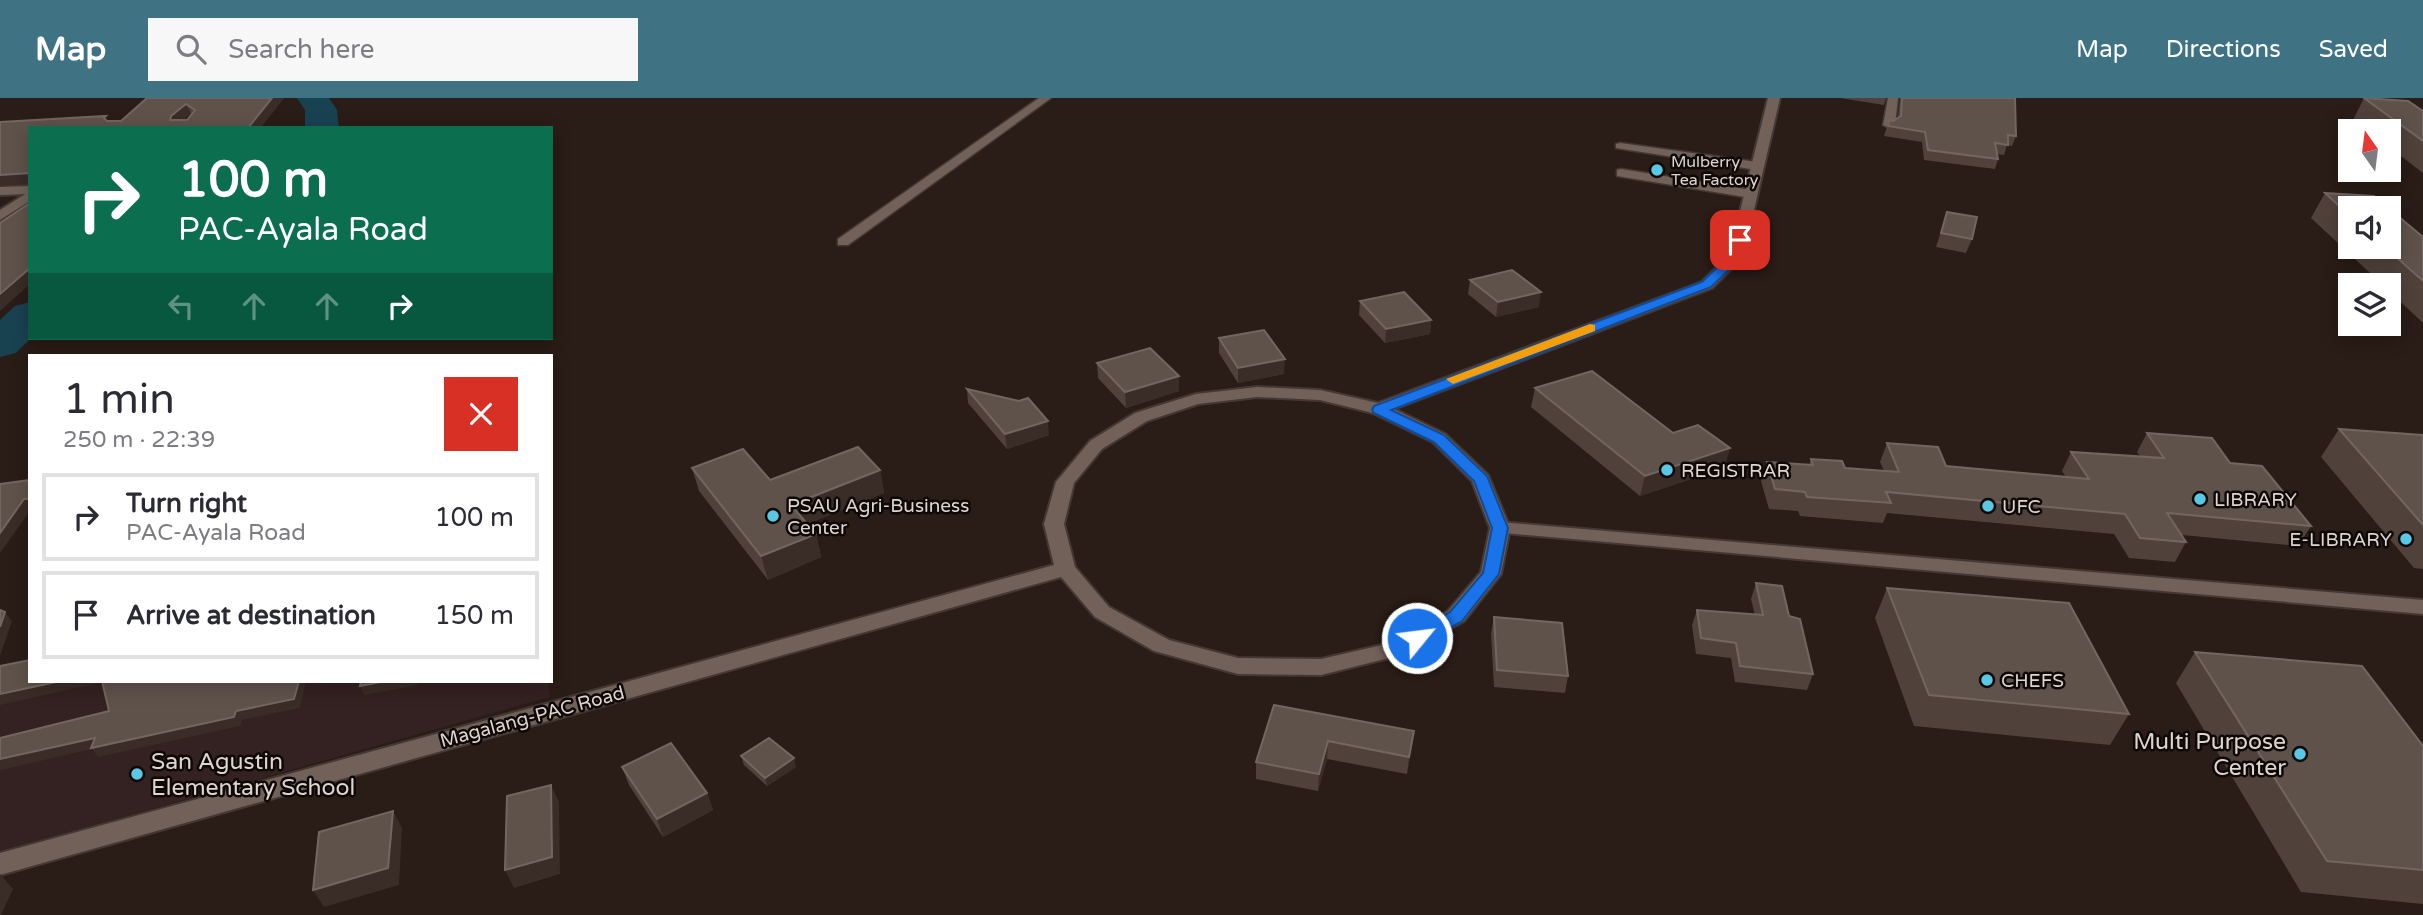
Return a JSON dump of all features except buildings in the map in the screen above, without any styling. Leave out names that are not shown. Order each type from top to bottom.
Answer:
[{"type":"street","points":[[1379,410],[1707,285],[1727,265],[1740,240],[1774,98]]},
{"type":"street","points":[[0,191],[28,190]]},
{"type":"street","points":[[0,216],[28,196]]},
{"type":"street","points":[[1257,392],[1320,395],[1379,410],[1439,438],[1481,479],[1500,528],[1491,574],[1456,616],[1397,649],[1321,667],[1238,666],[1161,646],[1102,612],[1065,569],[1054,524],[1065,482],[1096,445],[1141,417],[1196,399],[1257,392]]},
{"type":"street","points":[[1500,528],[2423,607]]},
{"type":"street","name":"Magalang-PAC Road","points":[[0,864],[1065,569]]},
{"type":"lane","points":[[843,242],[1045,98]]},
{"type":"lane","points":[[1889,125],[1893,98]]},
{"type":"lane","points":[[1620,146],[1757,166]]},
{"type":"lane","points":[[1698,186],[1710,160]]},
{"type":"lane","points":[[1621,173],[1751,194]]},
{"type":"shaded area","name":"San Agustin Elementary School","points":[[0,671],[28,680],[28,683],[548,683],[550,697],[0,852]]},
{"type":"waterway","points":[[313,98],[321,110],[322,126]]},
{"type":"waterway","points":[[0,344],[28,317]]},
{"type":"slow traffic","points":[[1453,379],[1590,328]]},
{"type":"place","name":"Mulberry Tea Factory","points":[[1657,170]]},
{"type":"place","name":"REGISTRAR","points":[[1667,470]]},
{"type":"place","name":"LIBRARY","points":[[2200,499]]},
{"type":"place","name":"UFC","points":[[1988,506]]},
{"type":"place","name":"PSAU Agri-Business Center","points":[[773,516]]},
{"type":"place","name":"E-LIBRARY","points":[[2406,539]]},
{"type":"place","name":"CHEFS","points":[[1987,680]]},
{"type":"place","name":"Multi Purpose Center","points":[[2300,754]]},
{"type":"place","name":"San Agustin Elementary School","points":[[137,774]]},
{"type":"route","points":[[1417,638],[1456,616],[1491,574],[1500,528],[1481,479],[1439,438],[1379,410],[1707,285],[1727,265],[1740,240]]}]
